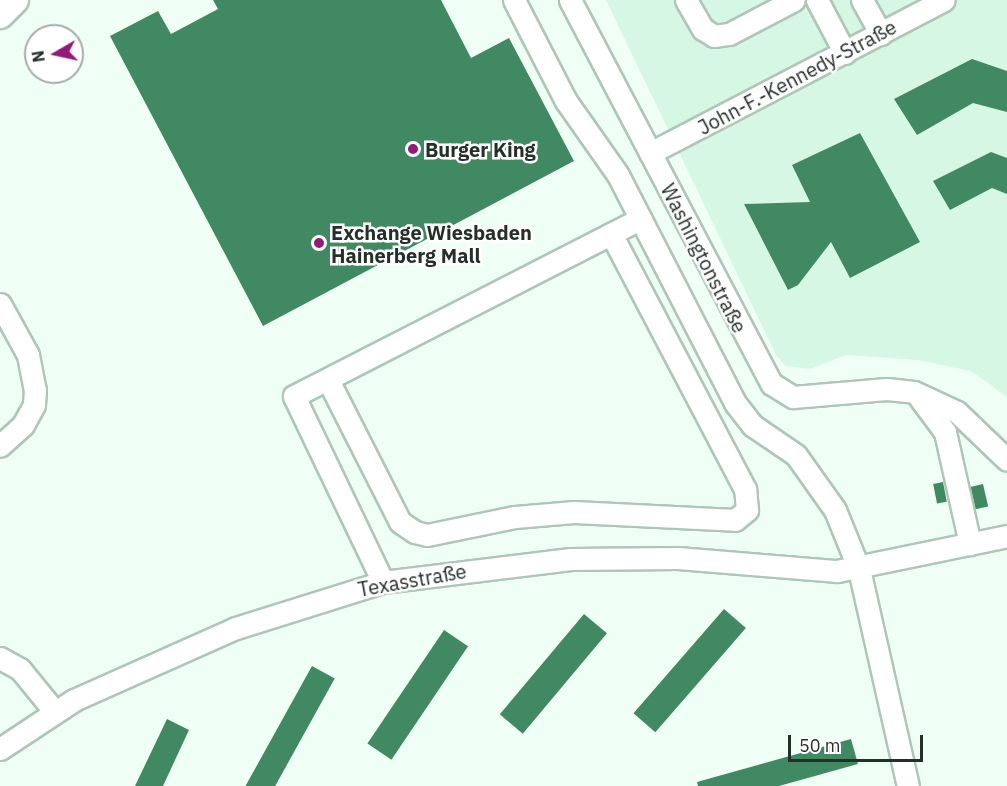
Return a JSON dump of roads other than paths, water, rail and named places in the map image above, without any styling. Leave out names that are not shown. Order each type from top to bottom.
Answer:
[{"type":"main road","points":[[0,15],[15,0]]},
{"type":"street","points":[[514,0],[566,101],[618,175],[735,403],[752,425],[796,455],[823,489],[859,569],[908,786]]},
{"type":"street","name":"Washingtonstraße","points":[[570,0],[772,384],[793,397],[887,389],[914,392],[957,412],[1007,460]]},
{"type":"street","points":[[686,0],[702,29],[714,36],[729,34],[794,0]]},
{"type":"street","points":[[817,0],[845,52]]},
{"type":"street","points":[[862,0],[881,34]]},
{"type":"street","name":"John-F.-Kennedy-Straße","points":[[650,153],[944,0]]},
{"type":"street","points":[[383,582],[294,396],[328,381],[640,219]]},
{"type":"street","points":[[328,381],[400,522],[416,532],[427,535],[514,517],[574,512],[735,520],[747,510],[745,489],[611,234]]},
{"type":"street","points":[[0,304],[28,355],[35,390],[34,405],[6,443]]},
{"type":"street","points":[[914,392],[945,432],[970,544]]},
{"type":"street","points":[[859,569],[1007,536]]},
{"type":"street","name":"Texasstraße","points":[[0,749],[55,712],[236,628],[383,582],[571,559],[678,558],[859,569]]},
{"type":"street","points":[[0,658],[20,669],[55,712]]},
{"type":"place","name":"Burger King","points":[[413,149]]},
{"type":"place","name":"Exchange Wiesbaden Hainerberg Mall","points":[[319,243]]}]
